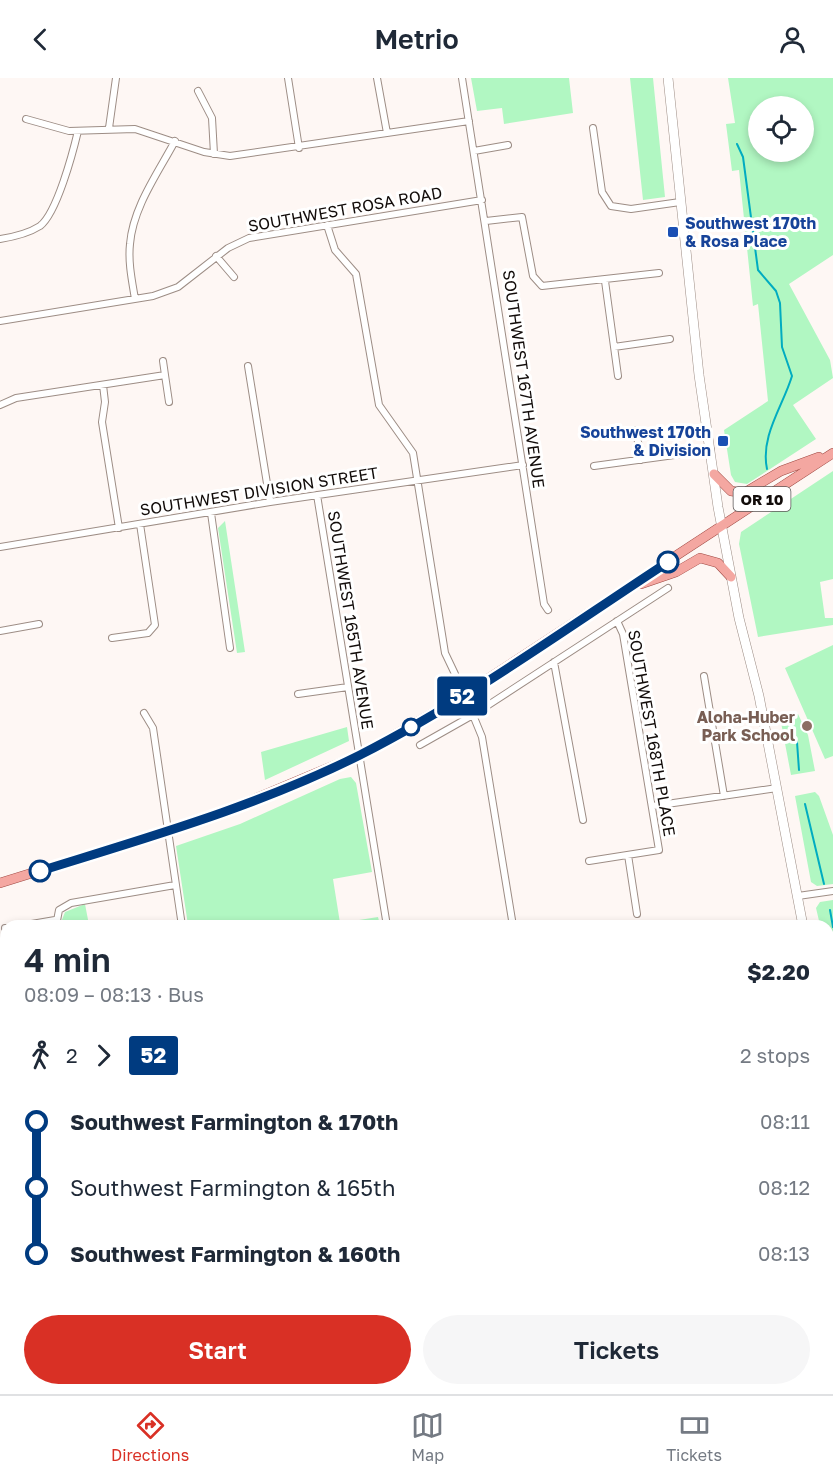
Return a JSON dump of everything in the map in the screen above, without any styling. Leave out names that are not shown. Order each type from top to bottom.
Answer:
[{"type":"main road","points":[[668,78],[700,383],[721,525],[777,788],[802,920]]},
{"type":"main road","points":[[714,474],[731,491],[744,493],[782,471],[833,453]]},
{"type":"main road","name":"OR 10","points":[[0,883],[170,831],[256,800],[359,755],[454,701],[833,453]]},
{"type":"main road","points":[[627,589],[676,572],[700,558],[718,563],[731,577]]},
{"type":"street","points":[[109,128],[116,78]]},
{"type":"street","points":[[288,78],[299,148]]},
{"type":"street","points":[[377,78],[387,134]]},
{"type":"street","name":"SOUTHWEST 167TH AVENUE","points":[[462,78],[544,604],[548,610]]},
{"type":"street","points":[[198,91],[212,118],[214,154]]},
{"type":"street","points":[[26,119],[52,128],[78,131],[109,128],[135,129],[214,154],[245,155],[469,121]]},
{"type":"street","points":[[593,128],[602,192],[611,206],[631,209],[680,202]]},
{"type":"street","points":[[0,239],[19,235],[41,225],[68,173],[78,131]]},
{"type":"street","points":[[135,299],[129,253],[134,221],[175,141]]},
{"type":"street","points":[[474,151],[508,145]]},
{"type":"street","name":"SOUTHWEST ROSA ROAD","points":[[0,321],[135,299],[178,287],[216,256],[249,238],[482,200]]},
{"type":"street","points":[[486,221],[522,217],[532,276],[542,286],[658,273]]},
{"type":"street","points":[[327,225],[335,250],[351,267],[357,278],[379,405],[407,441],[413,453],[419,479],[445,653],[455,674]]},
{"type":"street","points":[[216,256],[234,277]]},
{"type":"street","points":[[605,280],[618,376]]},
{"type":"street","points":[[614,347],[670,339]]},
{"type":"street","points":[[163,362],[169,402]]},
{"type":"street","points":[[248,366],[270,502]]},
{"type":"street","points":[[0,405],[16,398],[165,375]]},
{"type":"street","points":[[103,385],[105,402],[102,422],[119,528]]},
{"type":"street","points":[[636,430],[640,460]]},
{"type":"street","points":[[594,466],[711,450]]},
{"type":"street","name":"SOUTHWEST DIVISION STREET","points":[[0,547],[270,502],[523,465]]},
{"type":"street","name":"SOUTHWEST 165TH AVENUE","points":[[317,495],[386,920]]},
{"type":"street","points":[[211,513],[230,648]]},
{"type":"street","points":[[112,638],[148,633],[154,628],[140,524]]},
{"type":"street","points":[[420,745],[473,715],[668,588]]},
{"type":"street","name":"SOUTHWEST 168TH PLACE","points":[[617,621],[623,634],[659,850],[628,855]]},
{"type":"street","points":[[0,631],[39,624]]},
{"type":"street","points":[[554,662],[583,820]]},
{"type":"street","points":[[704,676],[724,796]]},
{"type":"street","points":[[298,694],[348,687]]},
{"type":"street","points":[[144,713],[153,728],[170,831],[181,920]]},
{"type":"street","points":[[473,715],[482,737],[512,920]]},
{"type":"street","points":[[652,806],[777,788]]},
{"type":"street","points":[[588,861],[628,855],[637,915]]},
{"type":"street","points":[[56,920],[59,910],[71,903],[175,885]]},
{"type":"street","points":[[798,896],[833,891]]},
{"type":"green space","points":[[471,78],[569,78],[573,113],[504,124],[502,108],[477,111]]},
{"type":"green space","points":[[630,78],[653,78],[665,197],[643,200]]},
{"type":"green space","points":[[728,78],[833,78],[833,255],[789,284],[830,360],[833,378],[793,405],[816,439],[747,484],[735,482],[731,475],[724,430],[768,401],[758,304],[753,306],[739,170],[732,171],[726,124],[735,123]]},
{"type":"green space","points":[[833,471],[833,579],[820,582],[825,618],[833,618],[833,625],[758,637],[739,544],[741,532]]},
{"type":"green space","points":[[225,521],[245,652],[237,653],[218,528]]},
{"type":"green space","points":[[833,645],[833,756],[825,759],[785,668]]},
{"type":"green space","points":[[798,714],[808,735],[815,771],[791,775],[780,717]]},
{"type":"green space","points":[[347,727],[349,741],[265,780],[261,752]]},
{"type":"green space","points":[[351,777],[356,783],[372,872],[333,879],[340,920],[187,920],[176,846],[240,824],[340,779]]},
{"type":"green space","points":[[815,792],[819,796],[833,835],[833,884],[817,886],[811,882],[795,796]]},
{"type":"green space","points":[[833,900],[833,920],[819,920],[816,908],[820,902]]},
{"type":"green space","points":[[85,904],[88,920],[62,920],[65,912]]},
{"type":"green space","points":[[378,917],[379,920],[359,920]]},
{"type":"waterway","points":[[737,144],[743,157],[758,270],[776,291],[780,303],[782,347],[792,376],[769,433],[767,469]]},
{"type":"waterway","points":[[787,716],[797,742],[799,770]]},
{"type":"waterway","points":[[805,804],[824,884]]},
{"type":"waterway","points":[[830,910],[832,920]]},
{"type":"bus line","name":"52","points":[[40,871],[212,817],[301,782],[359,755],[454,701],[668,562]]},
{"type":"place","name":"Southwest 170th & Rosa Place","points":[[673,232]]},
{"type":"place","name":"Southwest 170th & Division","points":[[723,441]]},
{"type":"place","name":"Aloha-Huber Park School","points":[[807,726]]}]
